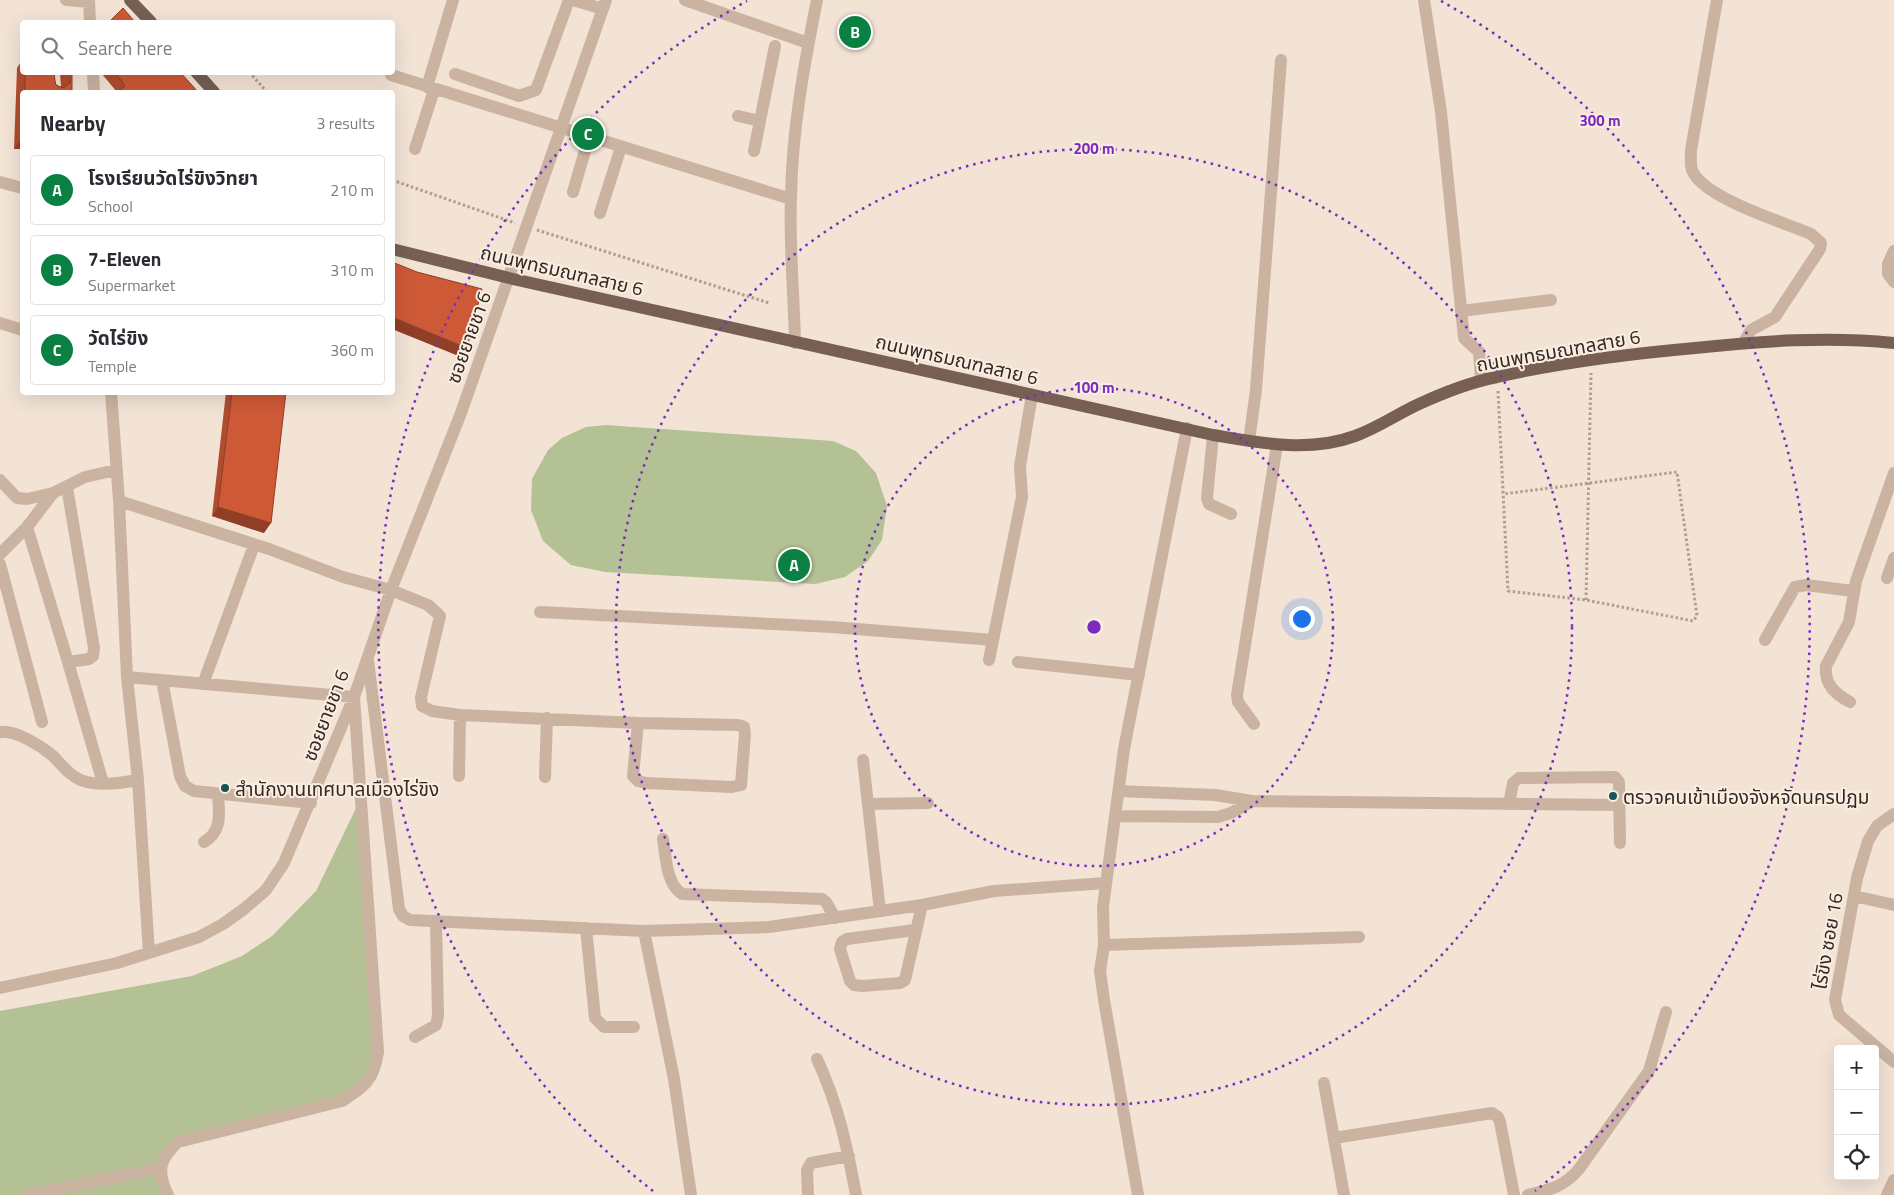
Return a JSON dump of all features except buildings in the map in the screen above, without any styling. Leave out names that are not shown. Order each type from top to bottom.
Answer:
[{"type":"main road","points":[[130,0],[149,20]]},
{"type":"main road","points":[[199,75],[212,90]]},
{"type":"main road","name":"ถนนพุทธมณฑลสาย 6","points":[[395,250],[509,278],[795,343],[1213,435],[1277,445],[1305,446],[1353,437],[1372,430],[1418,404],[1481,381],[1591,360],[1748,342],[1894,343]]},
{"type":"street","points":[[66,0],[89,1],[90,20]]},
{"type":"street","points":[[415,149],[453,0]]},
{"type":"street","points":[[455,74],[519,96],[536,90],[569,0]]},
{"type":"street","points":[[574,0],[605,5]]},
{"type":"street","points":[[685,0],[808,43]]},
{"type":"street","points":[[795,343],[791,199],[795,133],[808,43],[817,0]]},
{"type":"street","points":[[1424,0],[1441,112],[1464,338],[1478,352],[1481,381]]},
{"type":"street","points":[[1717,0],[1691,150],[1692,169],[1700,182],[1718,196],[1811,234],[1821,243],[1820,249],[1776,317],[1751,330],[1748,342]]},
{"type":"street","name":"ซอยยายชา 6","points":[[0,988],[108,965],[199,937],[223,924],[266,890],[284,863],[311,803],[354,697],[391,590],[461,413],[605,5]]},
{"type":"street","points":[[754,151],[775,46]]},
{"type":"street","points":[[1249,441],[1256,390],[1282,60]]},
{"type":"street","points":[[93,75],[94,90]]},
{"type":"street","points":[[391,75],[791,199]]},
{"type":"street","points":[[738,116],[760,121]]},
{"type":"street","points":[[573,192],[590,137]]},
{"type":"street","points":[[600,214],[621,147]]},
{"type":"street","points":[[0,182],[20,187]]},
{"type":"street","points":[[1894,251],[1888,264],[1888,274],[1894,282]]},
{"type":"street","points":[[1461,311],[1551,300]]},
{"type":"street","points":[[0,323],[20,329]]},
{"type":"street","points":[[111,395],[119,501],[127,677],[138,780],[149,953]]},
{"type":"street","points":[[989,660],[1022,497],[1020,466],[1032,395]]},
{"type":"street","points":[[1138,1195],[1100,971],[1104,945],[1105,883],[1116,816],[1118,791],[1187,428]]},
{"type":"street","points":[[1213,435],[1207,498],[1209,504],[1231,514]]},
{"type":"street","points":[[1254,724],[1238,702],[1237,695],[1277,445]]},
{"type":"street","points":[[0,480],[17,498],[27,499],[53,493],[85,477],[116,470]]},
{"type":"street","points":[[1850,702],[1836,695],[1825,674],[1835,645],[1842,638],[1849,622],[1854,591],[1894,473]]},
{"type":"street","points":[[67,487],[94,648],[93,656],[89,659],[68,662]]},
{"type":"street","points":[[0,554],[27,527],[53,493]]},
{"type":"street","points":[[119,501],[254,545],[343,577],[391,590],[428,605],[440,616],[421,697],[422,706],[432,711],[460,715],[638,723],[738,725],[744,728],[745,743],[741,784],[732,787],[647,784],[638,781],[633,776],[638,723]]},
{"type":"street","points":[[27,527],[103,783]]},
{"type":"street","points":[[203,684],[254,545]]},
{"type":"street","points":[[1887,578],[1894,558]]},
{"type":"street","points":[[0,564],[4,591],[42,722]]},
{"type":"street","points":[[1765,640],[1795,588],[1806,585],[1854,591]]},
{"type":"street","points":[[540,612],[832,627],[993,640]]},
{"type":"street","points":[[367,655],[399,909],[403,916],[410,920],[644,931],[770,927],[922,905],[994,891],[1105,883]]},
{"type":"street","points":[[1018,662],[1139,675]]},
{"type":"street","points":[[127,677],[354,697],[378,1052],[375,1071],[362,1088],[342,1101],[178,1142],[164,1155],[161,1168],[168,1195]]},
{"type":"street","points":[[162,680],[180,776],[185,786],[194,791],[311,803]]},
{"type":"street","points":[[459,776],[460,715]]},
{"type":"street","points":[[545,777],[547,718]]},
{"type":"street","points":[[0,732],[20,737],[51,755],[72,775],[86,782],[103,783],[138,780]]},
{"type":"street","points":[[863,760],[880,911]]},
{"type":"street","points":[[1509,804],[1513,783],[1519,778],[1615,777],[1619,782],[1620,843]]},
{"type":"street","points":[[1118,791],[1215,794],[1252,801],[1620,805]]},
{"type":"street","points":[[204,842],[213,837],[218,828],[218,794]]},
{"type":"street","points":[[1116,816],[1218,817],[1231,813],[1252,801]]},
{"type":"street","points":[[868,804],[928,803]]},
{"type":"street","name":"ไร่ขิง ซอย 16","points":[[1894,814],[1877,826],[1868,841],[1854,896],[1835,1005],[1839,1015],[1894,1062]]},
{"type":"street","points":[[662,839],[671,881],[675,889],[682,894],[822,899],[826,902],[835,918]]},
{"type":"street","points":[[1854,896],[1894,905]]},
{"type":"street","points":[[915,930],[847,938],[842,942],[840,948],[850,980],[854,985],[900,983],[905,980],[922,905]]},
{"type":"street","points":[[415,1037],[436,1025],[438,1016],[436,921]]},
{"type":"street","points":[[586,928],[595,1018],[604,1027],[634,1027]]},
{"type":"street","points":[[644,931],[674,1079],[691,1195]]},
{"type":"street","points":[[1104,945],[1359,937]]},
{"type":"street","points":[[1528,1195],[1558,1188],[1569,1181],[1579,1169],[1649,1071],[1666,1012]]},
{"type":"street","points":[[817,1059],[832,1092],[849,1156],[856,1195]]},
{"type":"street","points":[[1324,1083],[1344,1195]]},
{"type":"street","points":[[1334,1138],[1492,1113],[1500,1122],[1514,1195]]},
{"type":"street","points":[[808,1195],[807,1170],[811,1163],[849,1156]]},
{"type":"street","points":[[27,1195],[161,1168]]},
{"type":"street","points":[[1887,1195],[1894,1180]]},
{"type":"path","points":[[252,75],[265,90]]},
{"type":"path","points":[[395,181],[526,227],[770,303]]},
{"type":"path","points":[[1586,600],[1590,483],[1591,360]]},
{"type":"path","points":[[1497,377],[1503,494],[1508,591],[1586,600],[1693,621],[1697,616],[1677,472],[1503,494]]},
{"type":"green space","points":[[606,425],[833,441],[856,451],[876,473],[887,506],[882,540],[868,561],[845,577],[815,584],[605,572],[571,565],[543,541],[531,510],[532,479],[548,450],[562,438],[586,427]]},
{"type":"green space","points":[[359,802],[375,1070],[340,1101],[178,1141],[163,1156],[167,1195],[0,1195],[0,1011],[192,976],[242,956],[272,936],[316,891]]},
{"type":"place","name":"7-Eleven","points":[[855,32]]},
{"type":"place","name":"วัดไร่ขิง","points":[[588,134]]},
{"type":"place","name":"โรงเรียนวัดไร่ขิงวิทยา","points":[[794,565]]},
{"type":"place","name":"สำนักงานเทศบาลเมืองไร่ขิง","points":[[225,788]]},
{"type":"place","name":"ตรวจคนเข้าเมืองจังหจัดนครปฏม","points":[[1613,796]]}]
